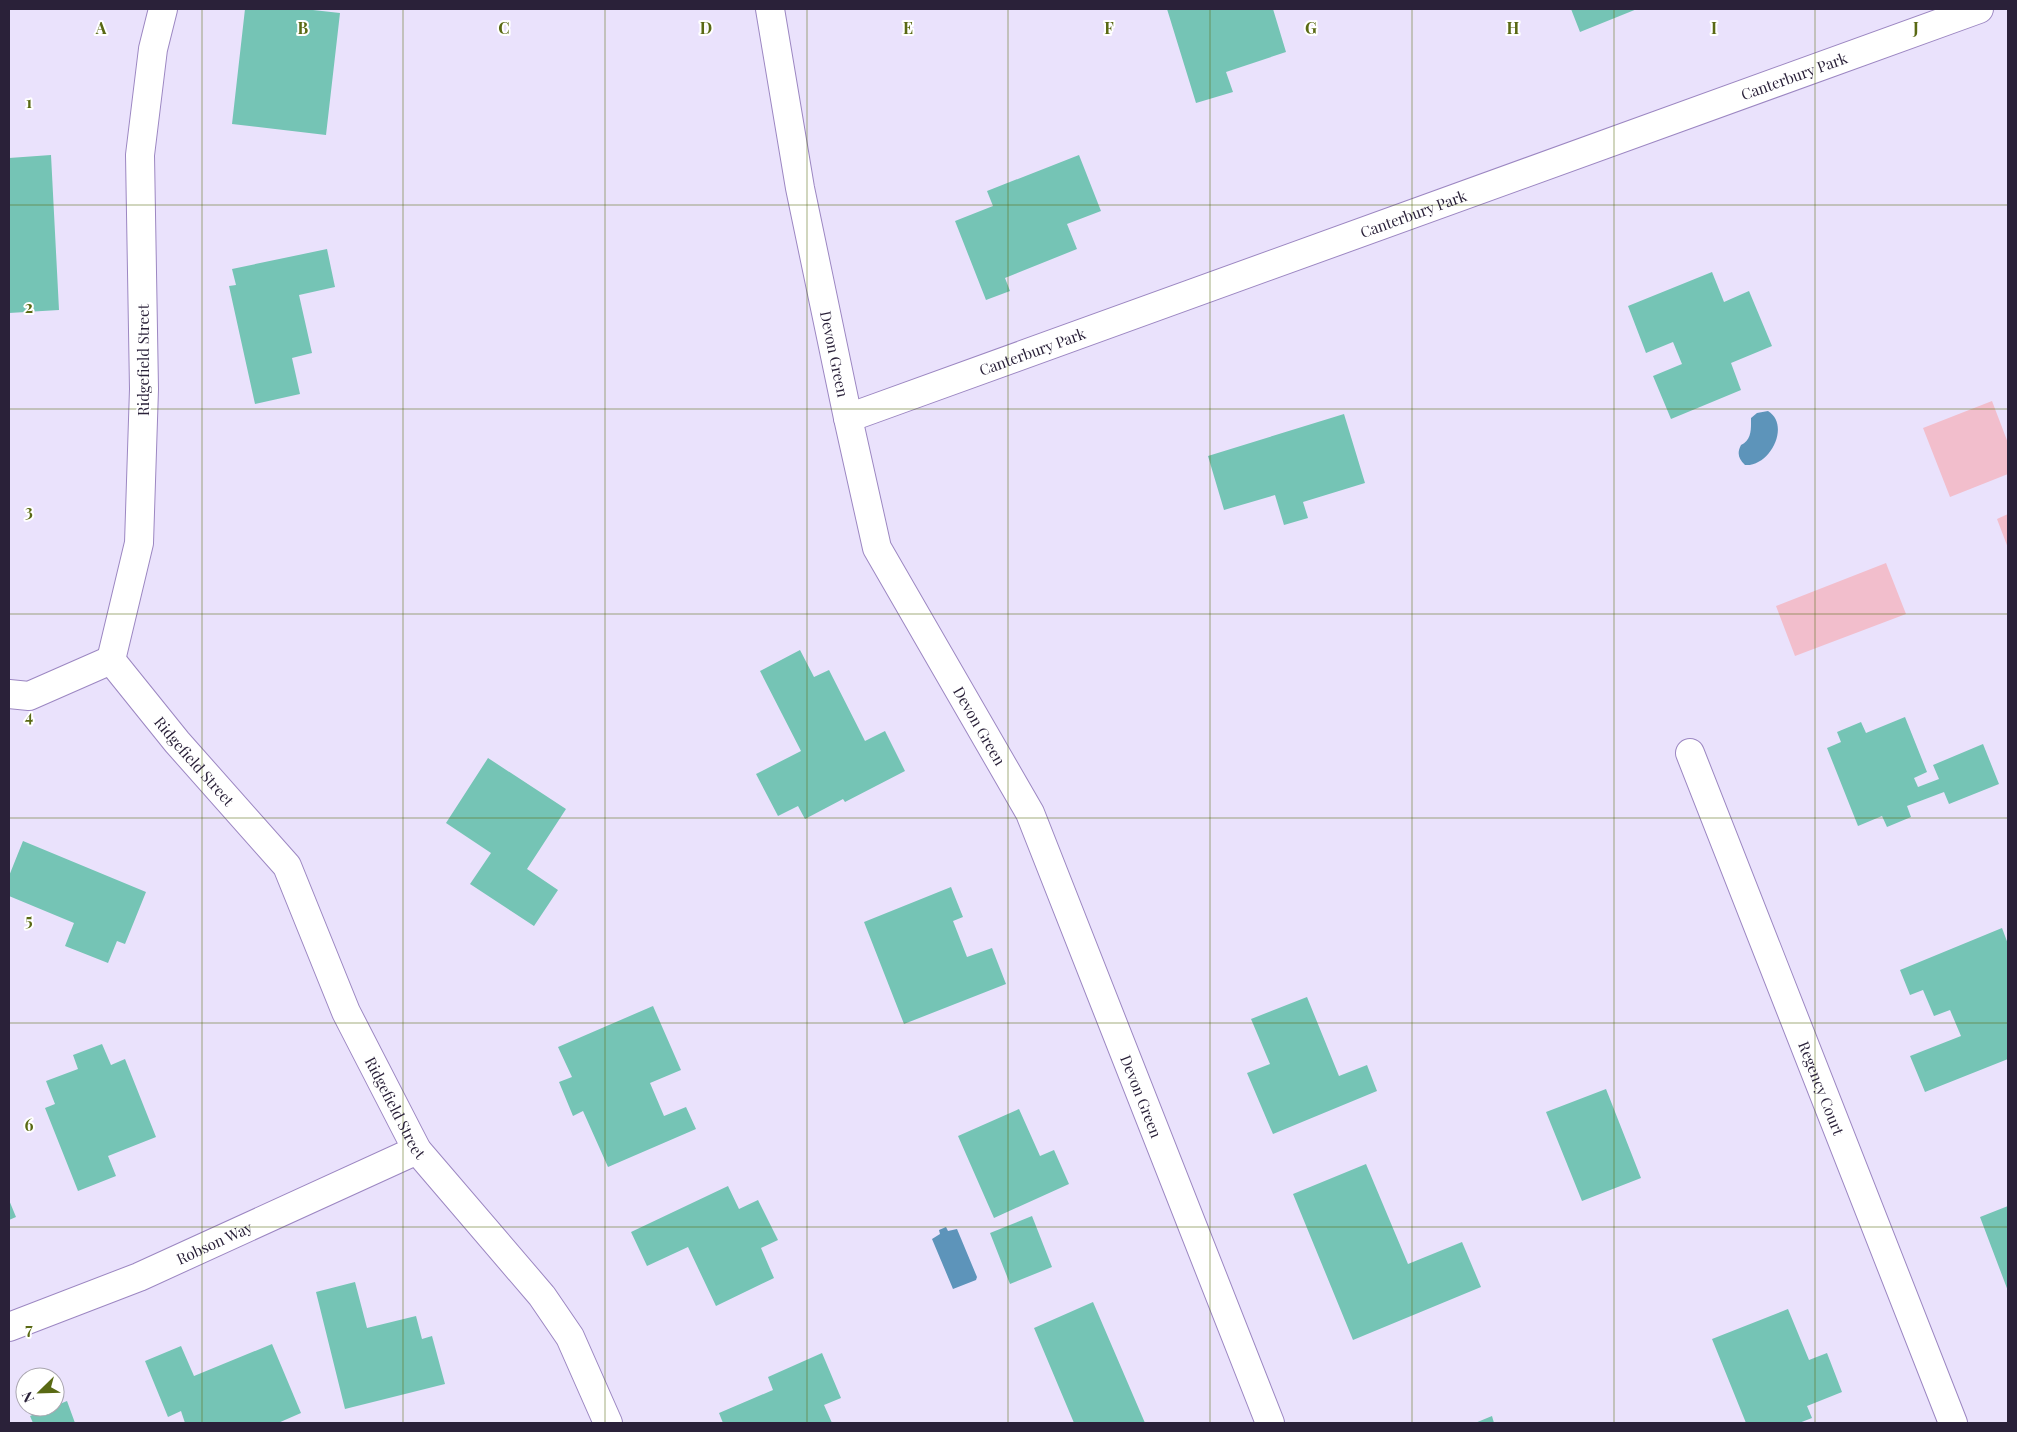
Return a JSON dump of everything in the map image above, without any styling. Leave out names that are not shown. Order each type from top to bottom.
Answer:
[{"type":"street","name":"Ridgefield Street","points":[[163,9],[153,49],[140,155],[144,388],[139,543],[111,660],[177,742],[287,866],[346,1012],[417,1150],[542,1296],[570,1337],[608,1423]]},
{"type":"street","name":"Devon Green","points":[[770,9],[800,188],[877,548],[1030,813],[1270,1423]]},
{"type":"street","name":"Canterbury Park","points":[[848,418],[1978,9]]},
{"type":"street","points":[[9,694],[30,696],[111,660]]},
{"type":"street","name":"Regency Court","points":[[1690,754],[1952,1423]]},
{"type":"street","name":"Robson Way","points":[[9,1327],[139,1277],[417,1150]]},
{"type":"shaded area","points":[[1992,401],[2008,443],[2008,474],[1950,497],[1923,428]]},
{"type":"shaded area","points":[[2008,514],[2008,548],[1997,519]]},
{"type":"shaded area","points":[[1886,563],[1906,614],[1795,656],[1776,606]]},
{"type":"water","points":[[1768,411],[1775,417],[1778,426],[1774,444],[1762,459],[1754,464],[1745,465],[1740,458],[1739,451],[1741,445],[1749,437],[1751,418],[1757,413]]},
{"type":"water","points":[[946,1227],[948,1231],[957,1229],[977,1277],[976,1280],[953,1289],[932,1239],[940,1234],[939,1230]]},
{"type":"building","points":[[245,9],[304,9],[340,13],[326,135],[232,124]]},
{"type":"building","points":[[1167,9],[1273,9],[1286,52],[1226,72],[1233,92],[1196,103]]},
{"type":"building","points":[[1571,9],[1637,9],[1580,32]]},
{"type":"building","points":[[51,155],[59,310],[9,313],[9,158]]},
{"type":"building","points":[[1079,155],[1101,211],[1067,224],[1077,249],[1005,278],[1010,291],[986,300],[955,221],[993,206],[987,191]]},
{"type":"building","points":[[327,249],[335,287],[299,295],[312,353],[292,358],[300,394],[255,404],[229,286],[236,285],[232,269]]},
{"type":"building","points":[[1712,272],[1724,302],[1749,291],[1772,346],[1731,363],[1741,390],[1671,419],[1653,376],[1682,364],[1673,342],[1646,353],[1628,306]]},
{"type":"building","points":[[1344,414],[1365,483],[1303,502],[1308,518],[1284,525],[1275,495],[1224,510],[1208,456]]},
{"type":"building","points":[[800,650],[814,677],[829,670],[865,741],[885,731],[905,771],[845,802],[843,799],[805,819],[798,806],[778,816],[756,774],[801,751],[760,671]]},
{"type":"building","points":[[1905,717],[1927,772],[1914,778],[1918,787],[1939,779],[1933,765],[1983,744],[1999,784],[1949,804],[1944,792],[1907,806],[1911,817],[1887,827],[1882,816],[1858,826],[1827,748],[1841,742],[1837,732],[1861,722],[1866,733]]},
{"type":"building","points":[[488,758],[566,809],[527,869],[558,890],[534,926],[470,884],[491,853],[446,823]]},
{"type":"building","points":[[23,841],[146,892],[125,944],[117,941],[108,963],[65,946],[74,923],[9,896],[9,876]]},
{"type":"building","points":[[951,887],[963,917],[953,921],[967,957],[992,948],[1006,984],[904,1024],[864,922]]},
{"type":"building","points":[[2002,928],[2008,944],[2008,1059],[1925,1092],[1910,1056],[1961,1036],[1950,1010],[1934,1016],[1923,990],[1910,995],[1900,970]]},
{"type":"building","points":[[1307,997],[1339,1076],[1367,1065],[1377,1091],[1273,1134],[1247,1073],[1270,1064],[1251,1019]]},
{"type":"building","points":[[653,1006],[681,1070],[650,1083],[664,1116],[686,1107],[696,1129],[608,1167],[583,1111],[573,1116],[559,1082],[572,1077],[558,1047]]},
{"type":"building","points":[[102,1044],[111,1065],[125,1059],[156,1137],[108,1156],[116,1176],[78,1191],[45,1108],[55,1104],[46,1081],[78,1069],[73,1055]]},
{"type":"building","points":[[1606,1089],[1641,1178],[1582,1201],[1546,1112]]},
{"type":"building","points":[[1019,1109],[1040,1156],[1054,1150],[1069,1184],[994,1218],[958,1136]]},
{"type":"building","points":[[1366,1164],[1408,1264],[1462,1242],[1481,1287],[1353,1340],[1293,1194]]},
{"type":"building","points":[[728,1186],[739,1209],[758,1200],[778,1240],[761,1248],[774,1278],[716,1306],[688,1247],[647,1266],[631,1232]]},
{"type":"building","points":[[9,1200],[16,1217],[9,1220]]},
{"type":"building","points":[[2008,1206],[2008,1291],[1980,1217]]},
{"type":"building","points":[[1032,1216],[1052,1267],[1010,1284],[990,1233]]},
{"type":"building","points":[[355,1282],[367,1328],[416,1316],[422,1339],[432,1336],[445,1384],[345,1409],[316,1292]]},
{"type":"building","points":[[1093,1302],[1145,1423],[1074,1423],[1034,1328]]},
{"type":"building","points":[[1788,1309],[1809,1360],[1827,1353],[1842,1392],[1807,1406],[1812,1418],[1799,1423],[1746,1423],[1712,1339]]},
{"type":"building","points":[[272,1344],[301,1413],[278,1423],[185,1423],[181,1411],[168,1417],[145,1361],[181,1346],[194,1376]]},
{"type":"building","points":[[822,1353],[841,1398],[824,1405],[832,1423],[723,1423],[719,1413],[773,1390],[768,1377]]},
{"type":"building","points":[[67,1401],[75,1423],[33,1423],[30,1417],[65,1417],[65,1402]]},
{"type":"building","points":[[1492,1416],[1494,1423],[1475,1423]]}]
